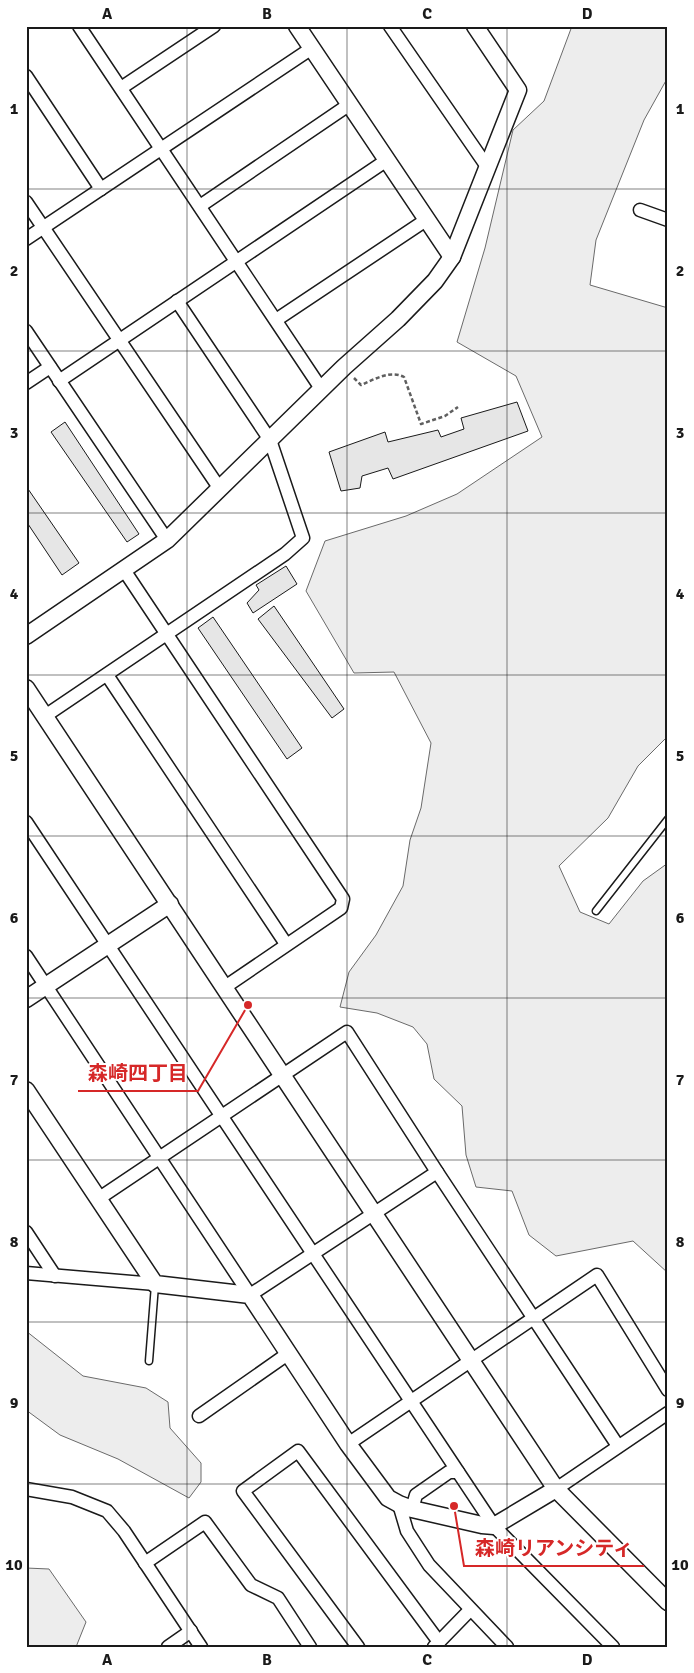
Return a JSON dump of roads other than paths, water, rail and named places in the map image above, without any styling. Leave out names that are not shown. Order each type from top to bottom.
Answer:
[{"type":"street","points":[[121,88],[214,26]]},
{"type":"street","points":[[297,26],[452,257]]},
{"type":"street","points":[[390,26],[488,168]]},
{"type":"street","points":[[26,636],[167,540],[344,367],[398,319],[435,282],[452,257],[518,90],[475,26]]},
{"type":"street","points":[[83,28],[161,149],[322,390]]},
{"type":"street","points":[[26,239],[312,48]]},
{"type":"street","points":[[26,76],[101,189]]},
{"type":"street","points":[[200,206],[350,104]]},
{"type":"street","points":[[59,380],[387,160]]},
{"type":"street","points":[[26,202],[220,489]]},
{"type":"street","points":[[640,210],[668,220]]},
{"type":"street","points":[[276,320],[426,220]]},
{"type":"street","points":[[45,716],[285,554],[303,538],[270,440],[177,302]]},
{"type":"street","points":[[26,332],[167,540]]},
{"type":"street","points":[[26,383],[50,367]]},
{"type":"street","points":[[124,570],[343,898],[341,908],[225,987]]},
{"type":"street","points":[[107,675],[286,944]]},
{"type":"street","points":[[26,688],[556,1489],[668,1602]]},
{"type":"street","points":[[26,822],[494,1526],[613,1647]]},
{"type":"street","points":[[26,999],[170,904]]},
{"type":"street","points":[[26,956],[348,1444],[388,1498],[406,1507],[482,1525],[494,1526],[556,1489],[668,1413]]},
{"type":"street","points":[[98,1199],[346,1032],[618,1446]]},
{"type":"street","points":[[26,1090],[155,1284]]},
{"type":"street","points":[[26,1273],[155,1284],[250,1295],[437,1172]]},
{"type":"street","points":[[26,1232],[55,1276]]},
{"type":"street","points":[[348,1444],[597,1276],[668,1390]]},
{"type":"street","points":[[199,1416],[289,1353]]},
{"type":"street","points":[[358,1647],[243,1491],[298,1451],[436,1644],[470,1610]]},
{"type":"street","points":[[458,1472],[449,1472],[416,1495],[406,1507],[407,1531],[429,1566],[507,1647]]},
{"type":"street","points":[[26,1489],[72,1497],[106,1511],[124,1532],[201,1647]]},
{"type":"street","points":[[145,1563],[204,1522],[251,1585],[278,1598],[310,1647]]},
{"type":"street","points":[[168,1647],[191,1631]]},
{"type":"lane","points":[[596,911],[668,819]]},
{"type":"lane","points":[[149,1361],[155,1284]]},
{"type":"place","name":"森崎四丁目","points":[[248,1005]]},
{"type":"place","name":"森崎リアンシティ","points":[[454,1506]]}]
